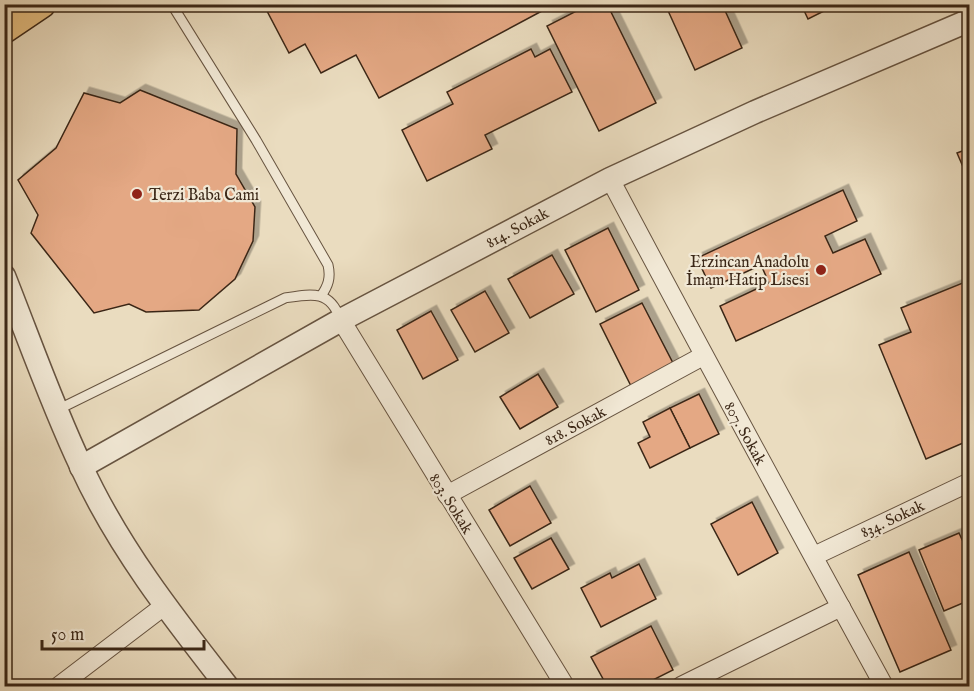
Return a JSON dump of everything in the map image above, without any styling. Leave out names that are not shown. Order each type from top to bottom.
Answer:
[{"type":"main road","points":[[4,29],[41,4]]},
{"type":"street","name":"814. Sokak","points":[[81,467],[340,320],[610,179],[755,112],[969,20]]},
{"type":"street","name":"807. Sokak","points":[[610,179],[884,687]]},
{"type":"street","points":[[4,276],[81,467],[119,535],[164,606],[227,687]]},
{"type":"street","name":"803. Sokak","points":[[340,320],[565,687]]},
{"type":"street","name":"818. Sokak","points":[[447,495],[704,356]]},
{"type":"street","name":"834. Sokak","points":[[814,556],[969,482]]},
{"type":"street","points":[[59,687],[164,606]]},
{"type":"street","points":[[681,687],[841,608]]},
{"type":"lane","points":[[174,8],[256,140],[328,265],[329,286],[321,296]]},
{"type":"lane","points":[[57,410],[285,298],[314,294],[321,296],[333,306],[340,320]]},
{"type":"building","points":[[280,4],[410,4],[412,8],[418,4],[555,4],[379,98],[356,55],[321,73],[305,44],[289,53],[267,11]]},
{"type":"building","points":[[590,4],[607,4],[656,103],[599,131],[547,26]]},
{"type":"building","points":[[665,4],[722,4],[742,48],[695,70]]},
{"type":"building","points":[[801,4],[838,4],[808,19]]},
{"type":"building","points":[[531,49],[535,57],[550,49],[572,92],[485,135],[492,149],[427,181],[402,130],[453,104],[447,92]]},
{"type":"building","name":"Terzi Baba Cami","points":[[140,90],[237,129],[236,174],[255,207],[253,241],[235,279],[199,310],[146,312],[129,304],[94,313],[31,233],[38,215],[18,180],[56,148],[84,93],[120,103]]},
{"type":"building","points":[[970,148],[970,183],[957,153]]},
{"type":"building","name":"Erzincan Anadolu İmam Hatip Lisesi","points":[[843,190],[857,221],[825,236],[833,253],[865,239],[881,274],[736,341],[720,306],[769,283],[761,265],[711,288],[697,258]]},
{"type":"building","points":[[608,228],[639,290],[596,312],[565,250]]},
{"type":"building","points":[[552,255],[574,294],[530,318],[508,279]]},
{"type":"building","points":[[970,280],[970,440],[926,459],[879,345],[911,332],[901,308]]},
{"type":"building","points":[[485,291],[509,333],[475,352],[451,310]]},
{"type":"building","points":[[642,303],[674,365],[631,386],[600,324]]},
{"type":"building","points":[[431,311],[458,360],[423,379],[397,330]]},
{"type":"building","points":[[538,374],[558,407],[520,429],[500,397]]},
{"type":"building","points":[[699,394],[719,434],[690,448],[670,408]]},
{"type":"building","points":[[670,408],[690,448],[650,468],[638,443],[650,437],[643,422]]},
{"type":"building","points":[[530,486],[551,523],[510,546],[489,510]]},
{"type":"building","points":[[752,502],[778,553],[738,575],[711,524]]},
{"type":"building","points":[[959,533],[970,557],[970,600],[944,611],[919,550]]},
{"type":"building","points":[[551,538],[569,569],[532,589],[514,558]]},
{"type":"building","points":[[909,552],[951,650],[900,672],[858,575]]},
{"type":"building","points":[[639,564],[656,599],[601,627],[581,588],[610,573],[612,578]]},
{"type":"building","points":[[651,626],[673,670],[641,686],[607,686],[591,657]]},
{"type":"place","name":"Terzi Baba Cami","points":[[137,194]]},
{"type":"place","name":"Erzincan Anadolu İmam Hatip Lisesi","points":[[821,270]]}]
